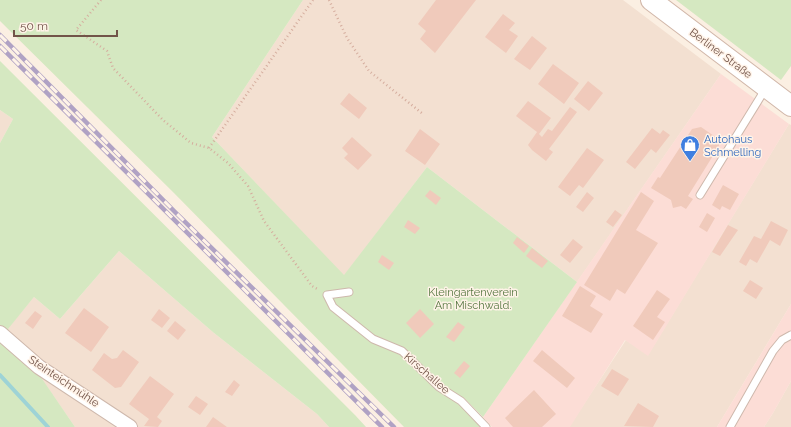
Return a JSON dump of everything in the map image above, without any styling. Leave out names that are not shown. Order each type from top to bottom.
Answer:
[{"type":"main road","name":"Berliner Straße","points":[[650,0],[791,106]]},
{"type":"street","name":"Steinteichmühle","points":[[0,333],[39,366],[130,427]]},
{"type":"lane","points":[[700,195],[761,96],[764,86]]},
{"type":"lane","points":[[327,295],[349,292]]},
{"type":"lane","name":"Kirschallee","points":[[327,295],[333,307],[374,340],[402,351],[439,387],[462,401],[486,427]]},
{"type":"lane","points":[[730,427],[773,351],[782,340],[791,334]]},
{"type":"path","points":[[101,0],[76,30],[107,51],[113,68],[163,120],[191,143],[209,148],[228,163],[248,186],[264,221],[312,286],[327,295]]},
{"type":"path","points":[[209,148],[313,0]]},
{"type":"path","points":[[329,0],[347,38],[370,71],[422,114]]},
{"type":"shaded area","points":[[303,0],[623,0],[721,74],[577,282],[427,167],[344,276],[212,137]]},
{"type":"shaded area","points":[[721,74],[789,124],[648,356],[625,340],[570,427],[492,427],[483,417]]},
{"type":"shaded area","points":[[0,110],[13,119],[0,143]]},
{"type":"shaded area","points":[[789,124],[791,125],[791,304],[717,427],[569,427],[626,340],[648,355]]},
{"type":"shaded area","points":[[119,251],[214,333],[317,414],[329,427],[75,427],[7,329],[34,297],[60,319]]},
{"type":"shaded area","points":[[791,304],[791,381],[773,413],[764,427],[717,427]]},
{"type":"shaded area","points":[[791,381],[791,427],[764,427],[773,413]]},
{"type":"green space","name":"Kleingartenverein Am Mischwald.","points":[[0,0],[303,0],[212,137],[344,275],[427,167],[577,282],[483,417],[463,397],[483,427],[404,427],[174,193],[0,21]]},
{"type":"green space","points":[[676,0],[791,0],[791,66],[781,80]]},
{"type":"green space","points":[[0,61],[366,427],[329,427],[317,414],[214,333],[119,251],[60,319],[34,297],[8,329],[75,427],[0,427],[0,143],[13,119],[0,110]]},
{"type":"building","points":[[436,0],[476,0],[435,53],[420,39],[426,31],[418,24]]},
{"type":"building","points":[[503,14],[515,23],[509,30],[518,36],[506,53],[485,37]]},
{"type":"building","points":[[532,36],[547,48],[530,70],[514,59]]},
{"type":"building","points":[[553,64],[579,83],[564,104],[538,84]]},
{"type":"building","points":[[588,81],[603,93],[589,111],[574,99]]},
{"type":"building","points":[[349,93],[367,108],[359,119],[340,104]]},
{"type":"building","points":[[528,101],[551,118],[539,134],[542,137],[548,129],[552,131],[570,107],[577,112],[549,149],[553,152],[546,161],[528,145],[537,132],[516,116]]},
{"type":"building","name":"Autohaus Schmelling","points":[[701,127],[717,138],[719,146],[688,196],[693,199],[686,209],[681,206],[673,208],[671,200],[651,188],[658,177],[660,178],[692,129]]},
{"type":"building","points":[[652,128],[660,134],[663,130],[670,135],[656,153],[651,149],[635,169],[626,162]]},
{"type":"building","points":[[420,129],[440,144],[425,165],[405,151]]},
{"type":"building","points":[[352,137],[372,155],[358,170],[344,158],[348,154],[342,148]]},
{"type":"building","points":[[587,148],[604,160],[583,188],[579,185],[570,196],[558,187]]},
{"type":"building","points":[[723,185],[739,194],[730,210],[722,206],[720,210],[712,205]]},
{"type":"building","points":[[430,190],[441,198],[436,205],[425,196]]},
{"type":"building","points":[[587,192],[594,198],[583,212],[576,207]]},
{"type":"building","points":[[641,192],[654,201],[636,230],[658,243],[625,294],[617,289],[610,301],[584,285]]},
{"type":"building","points":[[615,210],[622,215],[613,227],[606,222]]},
{"type":"building","points":[[707,213],[715,218],[707,232],[699,227]]},
{"type":"building","points":[[408,220],[420,228],[415,234],[404,227]]},
{"type":"building","points":[[771,221],[788,230],[780,246],[770,240],[757,263],[750,259],[746,266],[739,262],[754,236],[761,239]]},
{"type":"building","points":[[728,225],[738,230],[720,256],[712,252]]},
{"type":"building","points":[[517,237],[529,246],[524,253],[513,243]]},
{"type":"building","points":[[573,239],[583,247],[570,263],[560,255]]},
{"type":"building","points":[[532,248],[548,261],[542,268],[526,256]]},
{"type":"building","points":[[382,255],[394,263],[389,270],[378,262]]},
{"type":"building","points":[[750,280],[763,288],[756,299],[743,291]]},
{"type":"building","points":[[580,286],[596,296],[590,306],[603,314],[591,333],[562,316]]},
{"type":"building","points":[[657,290],[670,299],[657,317],[665,322],[653,340],[633,326]]},
{"type":"building","points":[[84,308],[109,327],[91,352],[65,333]]},
{"type":"building","points":[[159,309],[170,318],[162,328],[151,320]]},
{"type":"building","points":[[420,309],[434,324],[420,338],[406,323]]},
{"type":"building","points":[[35,311],[42,316],[33,329],[25,323]]},
{"type":"building","points":[[175,321],[186,330],[178,340],[167,331]]},
{"type":"building","points":[[458,322],[465,327],[454,342],[446,337]]},
{"type":"building","points":[[123,350],[139,362],[121,387],[115,388],[92,370],[104,353],[112,359],[117,358]]},
{"type":"building","points":[[542,350],[575,378],[567,388],[533,361]]},
{"type":"building","points":[[464,361],[470,366],[460,378],[454,373]]},
{"type":"building","points":[[612,369],[629,379],[618,396],[601,386]]},
{"type":"building","points":[[150,376],[174,394],[157,417],[162,421],[158,427],[144,426],[149,419],[129,404]]},
{"type":"building","points":[[234,380],[240,385],[232,396],[225,392]]},
{"type":"building","points":[[534,390],[556,414],[542,427],[513,427],[505,418]]},
{"type":"building","points":[[196,396],[208,404],[200,415],[188,407]]},
{"type":"building","points":[[638,403],[659,416],[653,427],[624,426]]},
{"type":"building","points":[[213,417],[227,427],[206,427]]},
{"type":"waterway","points":[[0,375],[48,427]]},
{"type":"railway","points":[[0,35],[176,213],[394,427]]},
{"type":"railway","points":[[0,46],[382,427]]},
{"type":"place","name":"Autohaus Schmelling","points":[[690,162]]}]
